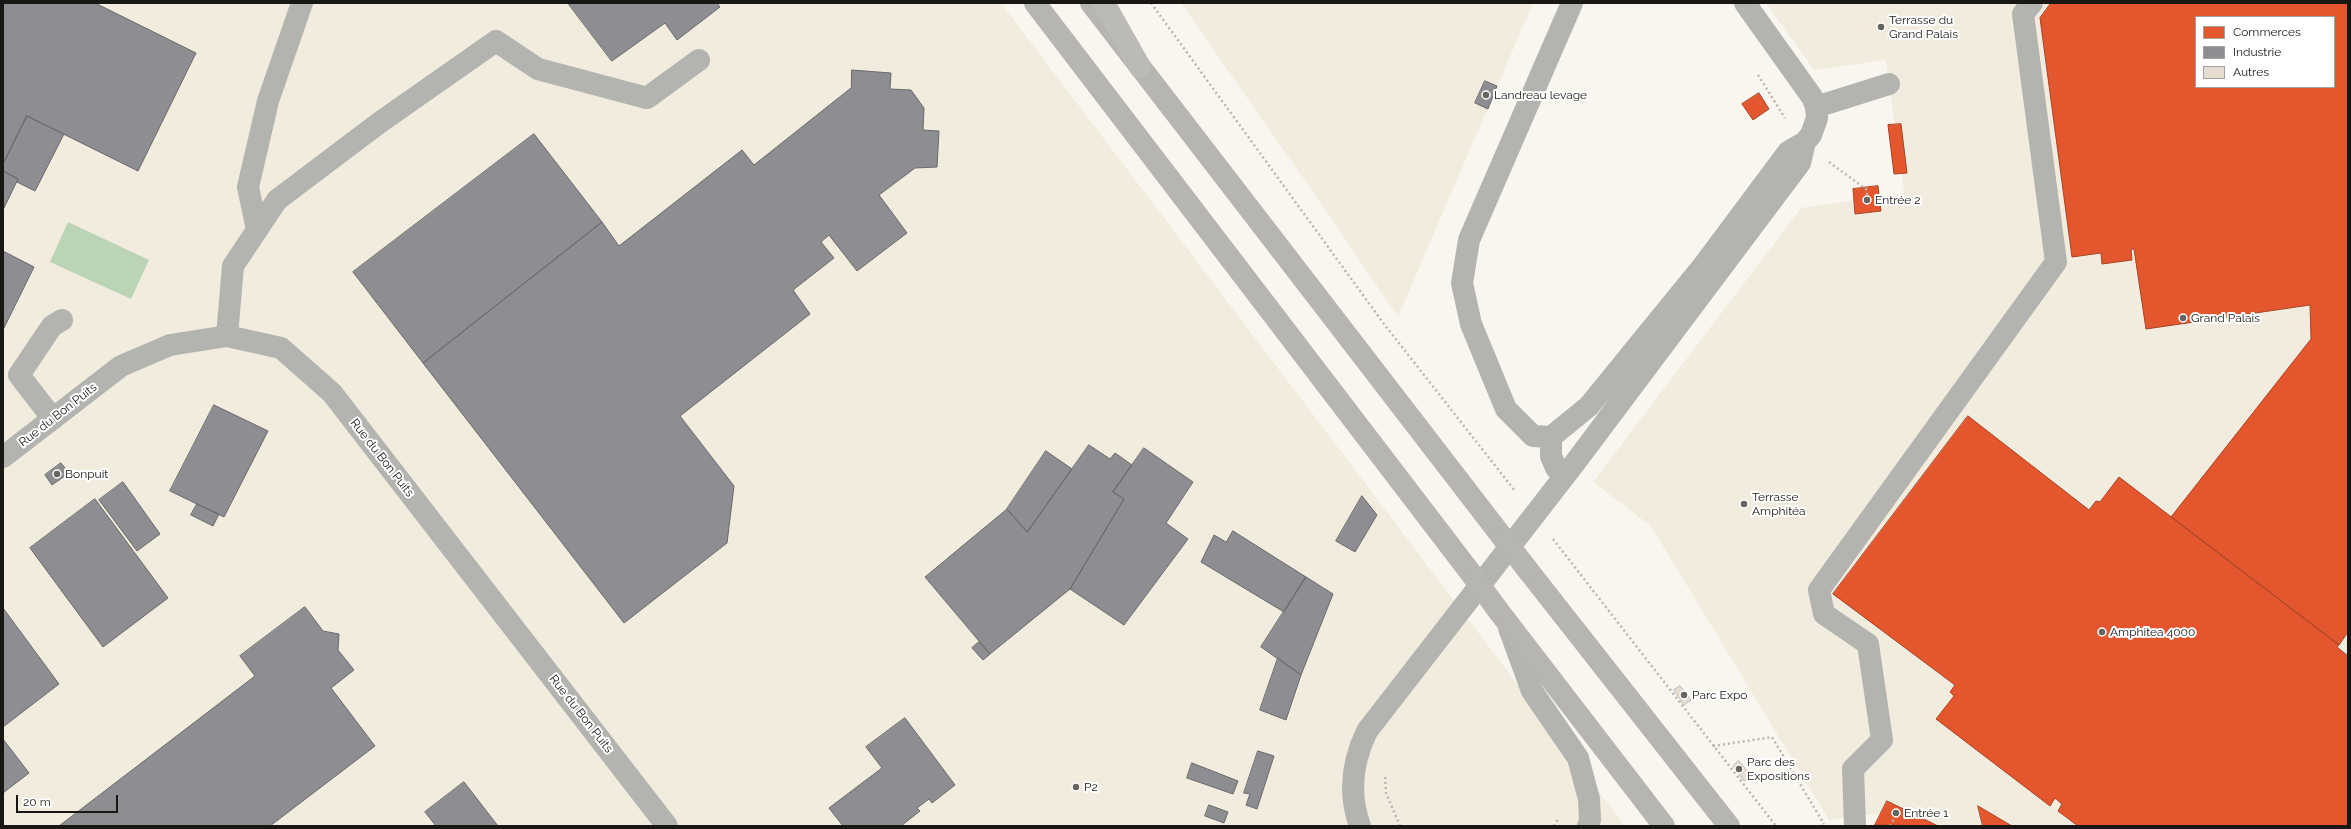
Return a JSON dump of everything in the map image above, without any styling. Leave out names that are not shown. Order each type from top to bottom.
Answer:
[{"type":"highway","points":[[1104,3],[1140,67]]},
{"type":"main road","points":[[1035,3],[1474,576],[1502,617],[1664,826]]},
{"type":"main road","points":[[1091,3],[1527,569],[1729,826]]},
{"type":"street","points":[[257,230],[248,187],[268,101],[302,3]]},
{"type":"street","points":[[1572,3],[1469,240],[1462,283],[1471,324],[1506,409],[1533,436],[1551,437],[1589,406],[1703,266],[1788,152],[1805,142]]},
{"type":"street","points":[[1360,826],[1353,803],[1352,782],[1354,761],[1367,731],[1574,464],[1800,163],[1805,142],[1815,126],[1817,118],[1816,107],[1812,97],[1745,3]]},
{"type":"street","points":[[1855,826],[1853,770],[1882,740],[1868,644],[1824,614],[1819,590],[2056,262],[2023,14],[2032,3]]},
{"type":"street","points":[[227,336],[233,266],[277,200],[379,123],[496,41],[538,70],[647,98],[699,60]]},
{"type":"street","points":[[1816,107],[1889,84]]},
{"type":"street","points":[[53,419],[19,375],[52,326],[62,320]]},
{"type":"street","name":"Rue du Bon Puits","points":[[3,457],[121,366],[170,345],[227,336],[281,348],[332,393],[667,826]]},
{"type":"street","points":[[1551,437],[1550,456],[1556,468]]},
{"type":"street","points":[[1502,617],[1532,691],[1578,758],[1586,781],[1590,824]]},
{"type":"path","points":[[1151,3],[1384,324],[1518,495]]},
{"type":"path","points":[[1757,74],[1786,119]]},
{"type":"path","points":[[1826,159],[1867,190],[1867,199]]},
{"type":"path","points":[[1551,537],[1776,826]]},
{"type":"path","points":[[1713,746],[1772,737],[1826,826]]},
{"type":"path","points":[[1385,771],[1386,793],[1400,826]]},
{"type":"path","points":[[1890,826],[1894,819]]},
{"type":"shaded area","points":[[3,3],[1001,3],[1625,826],[3,826]]},
{"type":"shaded area","points":[[1181,3],[1533,3],[1398,317],[1315,195]]},
{"type":"shaded area","points":[[1766,3],[2348,3],[2348,826],[1908,826],[1882,813],[1829,820],[1651,526],[1593,482],[1801,208],[1904,193],[1886,60],[1814,70]]},
{"type":"shaded area","points":[[68,222],[149,260],[131,299],[50,262]]},
{"type":"building: Commerces","name":"Grand Palais","points":[[2051,3],[2348,3],[2348,632],[2339,645],[2171,517],[2311,339],[2310,305],[2146,329],[2134,249],[2131,249],[2132,260],[2102,264],[2101,253],[2072,257],[2040,18]]},
{"type":"building: Commerces","points":[[1759,93],[1769,109],[1753,120],[1742,104]]},
{"type":"building: Commerces","points":[[1901,124],[1907,173],[1894,174],[1888,125]]},
{"type":"building: Commerces","name":"Entrée 2","points":[[1878,186],[1881,211],[1855,214],[1853,189]]},
{"type":"building: Commerces","name":"Amphitea 4000","points":[[1968,416],[2089,510],[2096,501],[2100,502],[2119,477],[2339,645],[2337,647],[2348,656],[2348,826],[2078,826],[2058,811],[2062,804],[2055,798],[2050,806],[1936,719],[1954,696],[1950,692],[1955,685],[1833,594]]},
{"type":"building: Commerces","name":"Entrée 1","points":[[1887,801],[1938,826],[1875,825]]},
{"type":"building: Commerces","points":[[1978,806],[2012,826],[1983,826]]},
{"type":"building: Industrie","points":[[3,3],[95,3],[196,53],[138,171],[27,116],[3,164]]},
{"type":"building: Industrie","points":[[568,3],[717,3],[720,7],[677,40],[665,23],[612,61]]},
{"type":"building: Industrie","points":[[852,70],[891,73],[890,89],[911,90],[924,108],[923,130],[939,131],[937,167],[915,168],[879,195],[907,233],[857,271],[829,235],[821,242],[834,258],[793,290],[810,314],[680,416],[734,486],[727,543],[624,623],[423,363],[602,222],[619,246],[742,150],[754,165],[851,88]]},
{"type":"building: Industrie","name":"Landreau levage","points":[[1485,81],[1497,86],[1488,109],[1475,103]]},
{"type":"building: Industrie","points":[[27,116],[64,134],[35,191],[17,182],[18,179],[3,171],[3,164]]},
{"type":"building: Industrie","points":[[534,134],[602,222],[423,363],[353,272]]},
{"type":"building: Industrie","points":[[3,171],[18,179],[3,210]]},
{"type":"building: Industrie","points":[[3,251],[34,267],[3,330]]},
{"type":"building: Industrie","points":[[214,405],[268,431],[224,517],[170,491]]},
{"type":"building: Industrie","points":[[1089,445],[1110,459],[1115,453],[1132,465],[1113,492],[1124,499],[1070,589],[990,654],[925,577],[1007,509],[1027,532]]},
{"type":"building: Industrie","points":[[1144,448],[1193,482],[1166,523],[1188,539],[1124,625],[1070,589],[1124,499],[1113,492]]},
{"type":"building: Industrie","points":[[1046,451],[1072,469],[1027,532],[1007,509]]},
{"type":"building: Industrie","name":"Bonpuit","points":[[61,463],[69,473],[52,485],[45,475]]},
{"type":"building: Industrie","points":[[123,482],[160,534],[137,551],[99,500]]},
{"type":"building: Industrie","points":[[1362,496],[1377,515],[1355,552],[1336,541]]},
{"type":"building: Industrie","points":[[95,499],[168,598],[103,647],[30,548]]},
{"type":"building: Industrie","points":[[197,504],[219,514],[213,526],[191,515]]},
{"type":"building: Industrie","points":[[1233,531],[1306,577],[1284,612],[1201,562],[1214,535],[1226,542]]},
{"type":"building: Industrie","points":[[1306,577],[1333,594],[1301,675],[1261,647]]},
{"type":"building: Industrie","points":[[305,607],[323,631],[339,634],[338,650],[354,670],[331,688],[375,746],[270,826],[59,826],[255,676],[240,656]]},
{"type":"building: Industrie","points":[[3,608],[59,684],[3,727]]},
{"type":"building: Industrie","points":[[979,642],[990,654],[983,660],[972,648]]},
{"type":"building: Industrie","points":[[1278,658],[1301,675],[1286,720],[1260,710]]},
{"type":"building: Industrie","points":[[905,718],[955,785],[932,803],[929,799],[917,808],[920,811],[901,826],[843,826],[829,808],[882,768],[866,747]]},
{"type":"building: Industrie","points":[[3,739],[29,773],[3,793]]},
{"type":"building: Industrie","points":[[1258,751],[1274,756],[1257,809],[1246,805],[1250,794],[1244,793]]},
{"type":"building: Industrie","points":[[1192,763],[1238,781],[1233,794],[1187,778]]},
{"type":"building: Industrie","points":[[464,782],[498,826],[436,826],[425,812]]},
{"type":"building: Industrie","points":[[1209,805],[1228,812],[1224,823],[1205,816]]},
{"type":"building: Autres","points":[[1680,686],[1691,700],[1684,705],[1674,690]]},
{"type":"building: Autres","points":[[1739,761],[1751,776],[1744,781],[1733,766]]},
{"type":"place","name":"Terrasse du Grand Palais","points":[[1881,27]]},
{"type":"place","name":"Landreau levage","points":[[1486,95]]},
{"type":"place","name":"Entrée 2","points":[[1867,200]]},
{"type":"place","name":"Grand Palais","points":[[2183,318]]},
{"type":"place","name":"Bonpuit","points":[[57,474]]},
{"type":"place","name":"Terrasse Amphitéa","points":[[1744,504]]},
{"type":"place","name":"Amphitea 4000","points":[[2102,632]]},
{"type":"place","name":"Parc Expo","points":[[1684,695]]},
{"type":"place","name":"Parc des Expositions","points":[[1739,769]]},
{"type":"place","name":"P2","points":[[1076,787]]},
{"type":"place","name":"Entrée 1","points":[[1896,813]]}]
